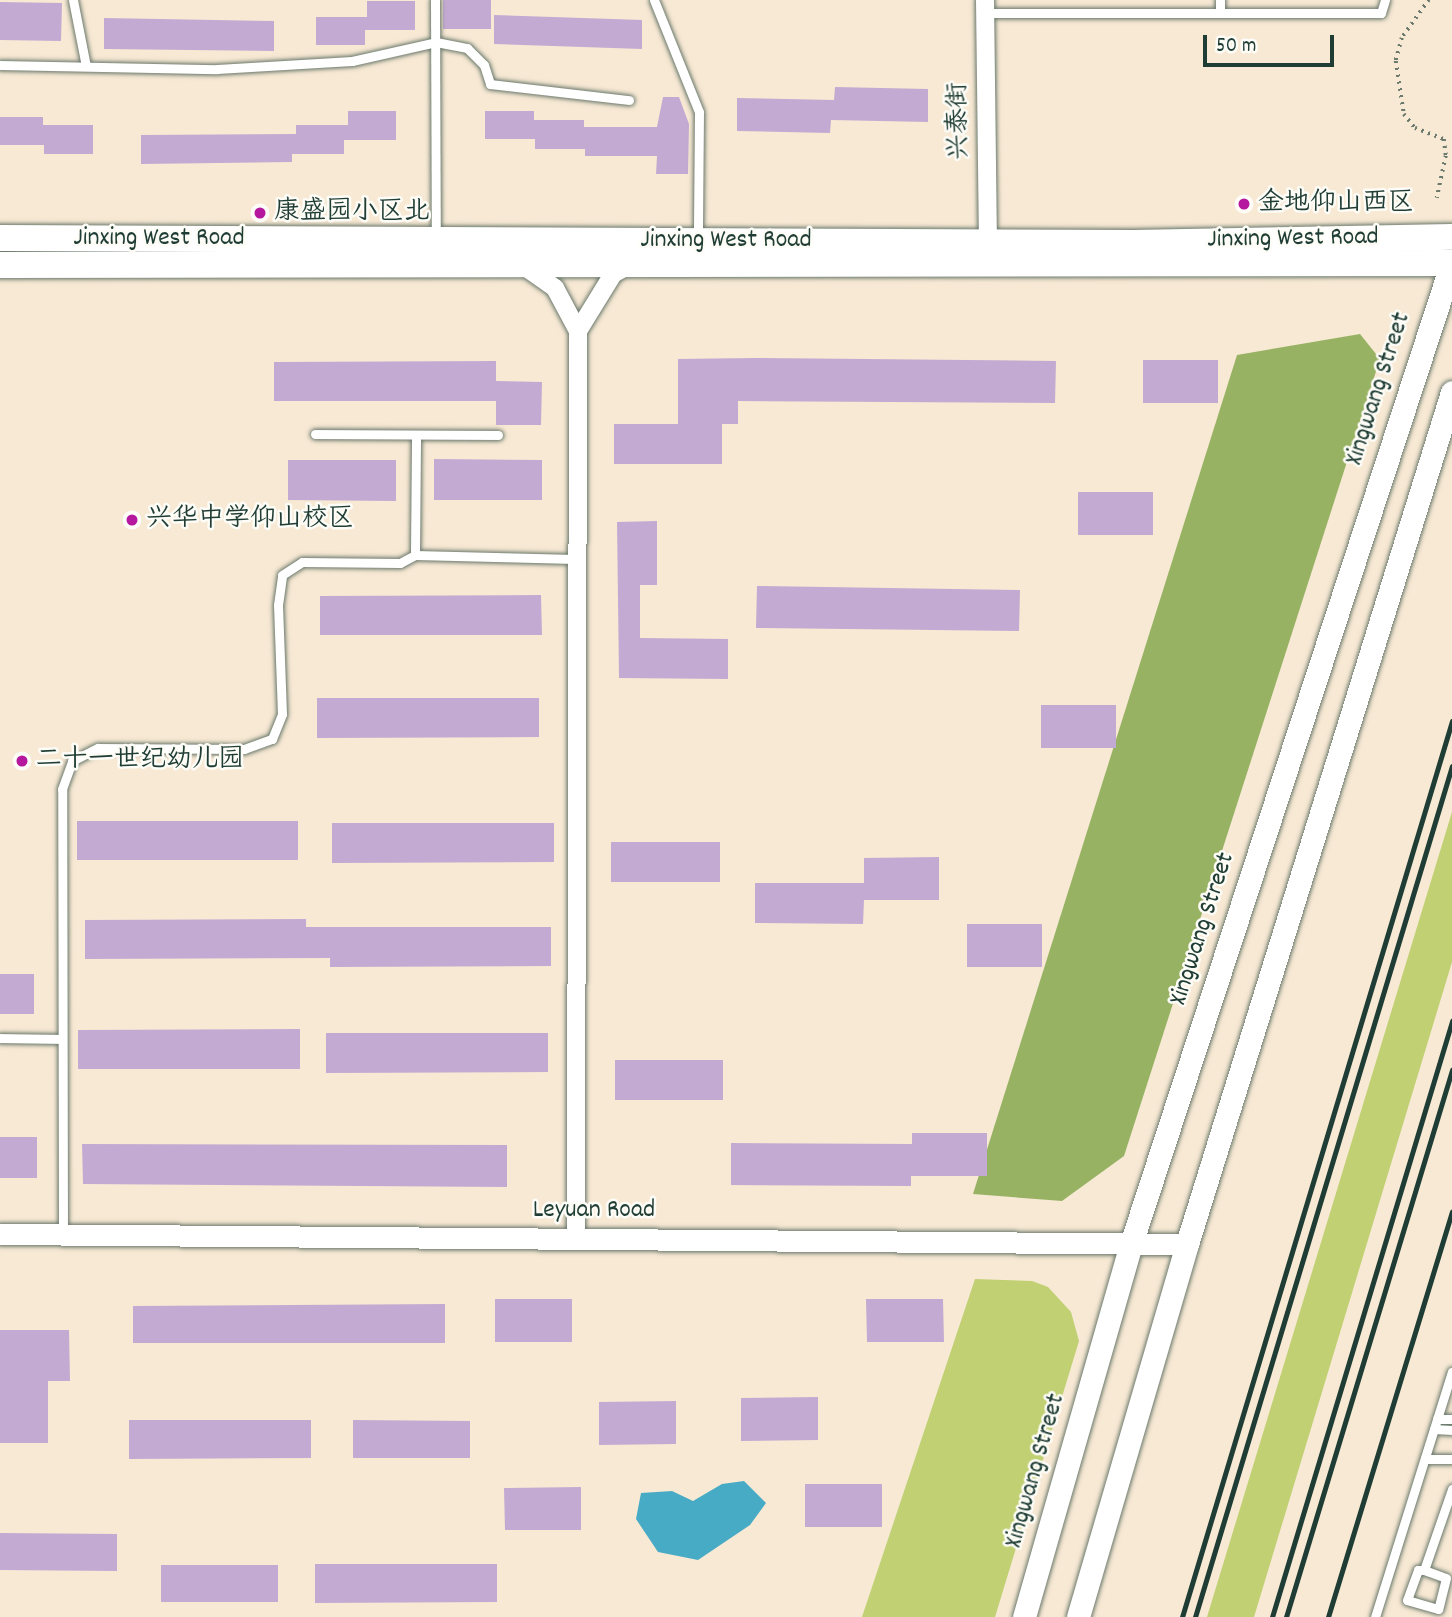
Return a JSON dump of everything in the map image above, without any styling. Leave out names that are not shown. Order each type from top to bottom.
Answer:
[{"type":"main road","name":"Jinxing West Road","points":[[0,238],[988,241],[1452,237]]},
{"type":"main road","name":"Jinxing West Road","points":[[0,265],[635,262],[1452,263]]},
{"type":"main road","name":"Xingwang Street","points":[[1024,1617],[1130,1244],[1452,263]]},
{"type":"main road","points":[[1078,1617],[1187,1244],[1452,393]]},
{"type":"street","name":"兴泰街","points":[[985,6],[988,241]]},
{"type":"street","points":[[578,331],[613,274],[635,262]]},
{"type":"street","points":[[516,263],[537,272],[555,288],[578,331],[575,559],[576,1239]]},
{"type":"street","name":"Leyuan Road","points":[[0,1234],[1187,1244]]},
{"type":"lane","points":[[73,0],[86,66]]},
{"type":"lane","points":[[435,0],[436,240]]},
{"type":"lane","points":[[654,0],[699,112],[698,241]]},
{"type":"lane","points":[[1220,0],[1220,12]]},
{"type":"lane","points":[[985,6],[1381,13],[1385,0]]},
{"type":"lane","points":[[0,65],[217,69],[352,61],[436,42],[467,48],[484,65],[490,84],[629,100]]},
{"type":"lane","points":[[315,434],[498,435]]},
{"type":"lane","points":[[415,555],[416,435]]},
{"type":"lane","points":[[63,1235],[62,789],[72,761],[98,748],[244,749],[272,738],[282,713],[282,575],[302,562],[400,564],[415,555],[575,559]]},
{"type":"lane","points":[[0,1038],[62,1039]]},
{"type":"lane","points":[[1375,1617],[1437,1419],[1449,1390],[1452,1373]]},
{"type":"lane","points":[[1437,1419],[1452,1419]]},
{"type":"lane","points":[[1434,1429],[1452,1430]]},
{"type":"lane","points":[[1425,1458],[1452,1459]]},
{"type":"lane","points":[[1424,1570],[1452,1489]]},
{"type":"lane","points":[[1418,1570],[1424,1570],[1446,1578],[1438,1609],[1407,1600],[1418,1570]]},
{"type":"path","points":[[1429,0],[1402,38],[1396,61],[1404,114],[1415,128],[1444,139],[1446,156],[1437,198]]},
{"type":"green space","points":[[1360,334],[1380,359],[1124,1156],[1062,1201],[973,1194],[1237,355]]},
{"type":"green space","points":[[1452,812],[1452,962],[1254,1617],[1207,1617]]},
{"type":"green space","points":[[975,1279],[1032,1281],[1048,1287],[1071,1312],[1079,1341],[995,1617],[862,1617]]},
{"type":"water","points":[[744,1481],[766,1503],[750,1525],[698,1560],[658,1552],[636,1519],[641,1493],[672,1491],[693,1501],[722,1484]]},
{"type":"building","points":[[443,0],[491,0],[491,29],[443,29]]},
{"type":"building","points":[[367,1],[415,1],[415,30],[365,30],[365,45],[316,45],[316,17],[367,17]]},
{"type":"building","points":[[0,2],[62,3],[61,41],[0,40]]},
{"type":"building","points":[[494,15],[642,20],[642,49],[494,44]]},
{"type":"building","points":[[104,18],[274,21],[274,51],[104,49]]},
{"type":"building","points":[[835,87],[928,89],[928,122],[831,120],[830,133],[737,131],[737,98],[834,100]]},
{"type":"building","points":[[663,97],[679,97],[689,124],[688,174],[656,174],[657,156],[585,156],[585,149],[535,149],[535,139],[485,139],[485,111],[534,111],[534,120],[584,120],[584,127],[657,127]]},
{"type":"building","points":[[348,111],[396,111],[396,140],[344,140],[344,154],[292,154],[292,162],[141,164],[141,135],[296,134],[296,125],[348,125]]},
{"type":"building","points":[[0,117],[43,117],[43,125],[93,125],[93,154],[44,154],[44,145],[0,145]]},
{"type":"building","points":[[678,359],[1056,361],[1055,403],[738,401],[738,424],[722,424],[722,464],[614,464],[614,424],[678,424]]},
{"type":"building","points":[[1143,360],[1218,360],[1218,403],[1143,403]]},
{"type":"building","points":[[496,361],[496,381],[542,382],[541,425],[496,425],[496,401],[274,401],[274,362]]},
{"type":"building","points":[[434,459],[542,460],[542,500],[434,500]]},
{"type":"building","points":[[288,460],[396,460],[396,501],[288,500]]},
{"type":"building","points":[[1078,492],[1153,492],[1153,535],[1078,535]]},
{"type":"building","points":[[657,521],[657,585],[640,585],[640,638],[728,639],[728,679],[619,678],[617,522]]},
{"type":"building","points":[[757,586],[1020,590],[1019,631],[756,628]]},
{"type":"building","points":[[541,595],[542,635],[320,635],[320,596]]},
{"type":"building","points":[[317,698],[539,698],[539,737],[317,738]]},
{"type":"building","points":[[1041,705],[1116,705],[1116,748],[1041,748]]},
{"type":"building","points":[[77,821],[298,821],[298,860],[77,860]]},
{"type":"building","points":[[332,823],[554,823],[554,862],[332,863]]},
{"type":"building","points":[[611,842],[720,842],[720,882],[611,882]]},
{"type":"building","points":[[939,857],[939,900],[864,900],[863,924],[755,923],[755,883],[864,883],[864,858]]},
{"type":"building","points":[[306,919],[306,927],[551,927],[551,966],[330,967],[330,958],[85,959],[85,920]]},
{"type":"building","points":[[967,924],[1042,924],[1042,967],[967,967]]},
{"type":"building","points":[[0,974],[34,974],[34,1014],[0,1014]]},
{"type":"building","points":[[300,1029],[300,1069],[78,1069],[78,1030]]},
{"type":"building","points":[[326,1033],[548,1033],[548,1072],[326,1073]]},
{"type":"building","points":[[615,1060],[723,1060],[723,1100],[615,1100]]},
{"type":"building","points":[[912,1133],[987,1133],[987,1176],[911,1176],[911,1186],[731,1185],[731,1143],[912,1144]]},
{"type":"building","points":[[0,1137],[37,1137],[37,1178],[0,1178]]},
{"type":"building","points":[[82,1144],[507,1145],[507,1187],[83,1184]]},
{"type":"building","points":[[495,1299],[572,1299],[572,1342],[495,1342]]},
{"type":"building","points":[[866,1299],[943,1299],[944,1342],[867,1342]]},
{"type":"building","points":[[445,1304],[445,1343],[133,1343],[133,1306]]},
{"type":"building","points":[[0,1330],[69,1330],[70,1381],[48,1381],[48,1443],[0,1443]]},
{"type":"building","points":[[818,1397],[818,1440],[741,1441],[741,1398]]},
{"type":"building","points":[[676,1401],[676,1444],[599,1445],[599,1402]]},
{"type":"building","points":[[129,1420],[311,1420],[311,1458],[129,1459]]},
{"type":"building","points":[[353,1420],[470,1421],[470,1458],[353,1458]]},
{"type":"building","points":[[805,1484],[882,1484],[882,1527],[805,1527]]},
{"type":"building","points":[[581,1487],[581,1530],[505,1530],[504,1488]]},
{"type":"building","points":[[0,1533],[117,1534],[117,1571],[0,1570]]},
{"type":"building","points":[[315,1564],[497,1564],[497,1602],[315,1603]]},
{"type":"building","points":[[161,1565],[278,1565],[278,1602],[161,1602]]},
{"type":"railway","points":[[1182,1617],[1452,721]]},
{"type":"railway","points":[[1195,1617],[1452,766]]},
{"type":"railway","points":[[1272,1617],[1452,1021]]},
{"type":"railway","points":[[1286,1617],[1452,1070]]},
{"type":"railway","points":[[1328,1617],[1452,1212]]},
{"type":"place","name":"金地仰山西区","points":[[1244,204]]},
{"type":"place","name":"康盛园小区北","points":[[260,213]]},
{"type":"place","name":"兴华中学仰山校区","points":[[132,520]]},
{"type":"place","name":"二十一世纪幼儿园","points":[[22,761]]}]
